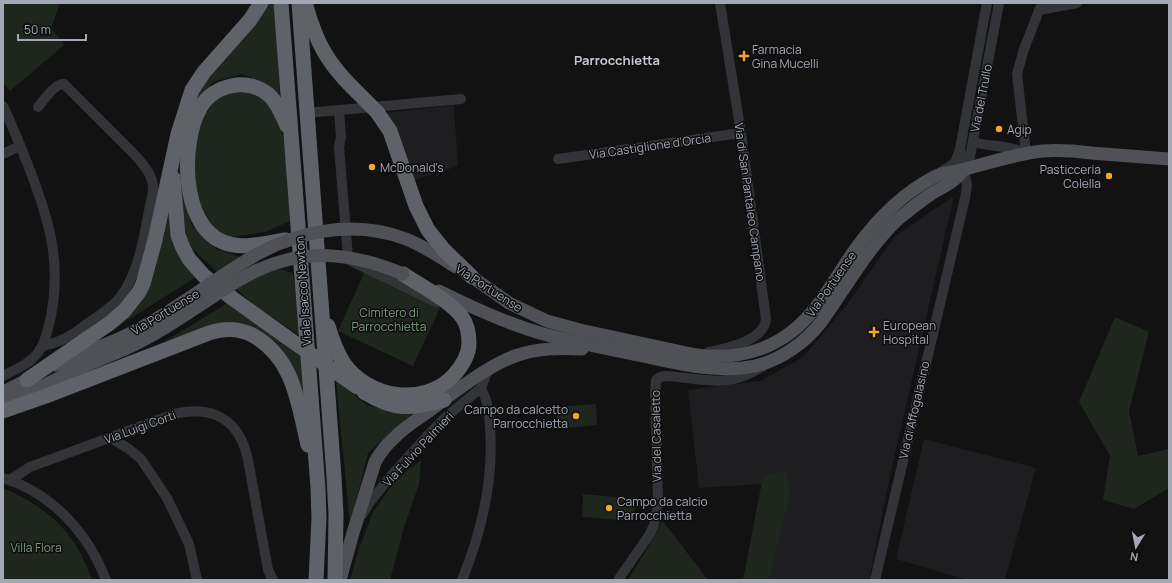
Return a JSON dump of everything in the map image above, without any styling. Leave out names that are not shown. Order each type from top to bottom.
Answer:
[{"type":"highway","points":[[27,380],[103,328],[125,310],[134,300],[147,269],[155,240],[178,134],[184,112],[195,85],[204,72],[250,20],[261,3]]},
{"type":"highway","name":"Viale Isacco Newton","points":[[281,3],[318,488],[319,518],[316,580]]},
{"type":"highway","name":"Viale Isacco Newton","points":[[299,3],[334,477],[336,514],[335,580]]},
{"type":"highway","points":[[305,3],[318,41],[330,61],[352,87],[377,112],[390,131],[416,206],[428,230],[444,250],[472,277]]},
{"type":"highway","points":[[290,239],[254,245],[232,245],[214,238],[202,226],[197,217],[189,185],[188,162],[190,141],[199,109],[210,96],[224,88],[234,85],[247,85],[268,94],[276,104],[291,134]]},
{"type":"highway","points":[[171,168],[178,235],[186,254],[195,268],[204,276],[285,336],[378,400],[394,406],[403,407],[414,407],[444,400]]},
{"type":"highway","points":[[321,304],[334,344],[344,363],[358,378],[375,388],[386,392],[409,395],[426,393],[437,389],[448,382],[459,370],[465,360],[469,345],[467,328],[459,313],[403,274]]},
{"type":"highway","points":[[3,411],[46,396],[214,331],[225,329],[244,332],[258,339],[272,349],[281,360],[289,374],[295,389],[318,488]]},
{"type":"main road","name":"Via Portuense","points":[[3,406],[123,344],[247,260],[273,246],[307,234],[336,230],[360,230],[395,236],[419,245],[472,277],[509,303],[540,318],[573,328],[696,355],[712,357],[729,356],[754,352],[770,346],[792,332],[815,308],[857,247],[882,216],[902,197],[936,176],[1026,153],[1057,150],[1169,159]]},
{"type":"main road","name":"Via Portuense","points":[[3,392],[74,357],[155,334],[250,274],[287,260],[315,256],[347,257],[378,264],[509,323],[540,333],[680,364],[734,369],[748,367],[772,360],[798,345],[818,326],[871,250],[896,222],[925,198],[953,182],[963,170]]},
{"type":"main road","points":[[340,580],[375,462],[390,441],[402,430],[488,370],[513,356],[542,349],[558,348],[618,350]]},
{"type":"street","name":"Via di San Pantaleo Campano","points":[[696,355],[729,348],[749,339],[760,333],[766,322],[741,133],[720,3]]},
{"type":"street","name":"Via del Trullo","points":[[936,176],[953,165],[960,149],[987,3]]},
{"type":"street","name":"Via del Trullo","points":[[963,170],[970,157],[999,3]]},
{"type":"street","points":[[1026,153],[1017,74],[1024,49],[1041,7],[1077,3]]},
{"type":"street","points":[[38,107],[56,87],[60,84],[64,84],[134,154],[143,164],[153,182],[153,191],[135,270],[121,296],[112,306],[67,338],[54,344],[42,346]]},
{"type":"street","points":[[307,113],[461,99]]},
{"type":"street","points":[[3,106],[43,204],[50,228],[54,250],[55,271],[53,303],[42,346],[35,357],[29,362],[3,376]]},
{"type":"street","points":[[339,111],[341,137],[339,147],[348,257],[351,261],[438,303]]},
{"type":"street","name":"Via Castiglione d'Orcia","points":[[558,160],[741,133]]},
{"type":"street","name":"Via Portuense","points":[[973,142],[985,145],[1011,147],[1026,153]]},
{"type":"street","points":[[3,154],[20,146]]},
{"type":"street","name":"Via del Trullo","points":[[960,149],[963,170]]},
{"type":"street","name":"Via di Affogalasino","points":[[875,580],[965,198],[967,186],[963,170]]},
{"type":"street","name":"Via del Casaletto","points":[[618,580],[654,528],[657,516],[656,380],[665,376],[705,381],[725,381],[746,375],[759,369],[772,360]]},
{"type":"street","points":[[462,580],[480,529],[490,479],[491,434],[489,410],[486,398],[481,388],[488,370]]},
{"type":"street","name":"Via Fulvio Palmieri","points":[[353,533],[370,502],[408,456],[446,416],[481,388]]},
{"type":"street","name":"Via Luigi Corti","points":[[7,479],[30,467],[168,417],[186,412],[207,412],[219,416],[229,422],[240,436],[246,450],[268,570],[272,580]]},
{"type":"street","points":[[111,438],[141,459],[167,498],[189,544],[197,580]]},
{"type":"street","points":[[7,479],[40,496],[71,521],[90,546],[106,580]]},
{"type":"shaded area","points":[[454,105],[458,166],[412,181],[385,113]]},
{"type":"shaded area","name":"European Hospital","points":[[954,196],[891,471],[869,580],[769,580],[791,492],[777,483],[699,488],[688,390],[761,381],[803,357],[846,306],[895,236]]},
{"type":"shaded area","points":[[924,439],[1036,468],[1005,580],[968,580],[896,559]]},
{"type":"green space","points":[[3,3],[60,3],[51,28],[64,45],[10,91],[3,83]]},
{"type":"green space","points":[[267,3],[275,3],[280,97],[267,84],[242,74],[213,82],[195,104],[184,185],[191,224],[216,249],[293,273],[301,336],[253,304],[188,245],[178,188],[179,152],[200,82]]},
{"type":"green space","points":[[243,87],[264,96],[276,116],[287,148],[290,221],[265,232],[231,237],[212,230],[202,215],[193,185],[194,145],[204,115],[220,92]]},
{"type":"green space","points":[[169,196],[196,277],[109,332],[122,318]]},
{"type":"green space","name":"Cimitero di Parrocchietta","points":[[365,271],[441,306],[413,366],[338,331]]},
{"type":"green space","points":[[229,302],[302,358],[309,415],[298,377],[264,337],[224,322],[164,342]]},
{"type":"green space","points":[[1115,317],[1149,332],[1129,411],[1138,456],[1169,449],[1169,488],[1134,509],[1103,500],[1110,456],[1079,402]]},
{"type":"green space","points":[[336,380],[368,406],[415,412],[397,426],[368,453],[350,525]]},
{"type":"green space","name":"Campo da calcetto Parrocchietta","points":[[596,404],[597,425],[557,429],[556,407]]},
{"type":"green space","points":[[421,460],[419,484],[404,527],[390,580],[350,580],[358,551],[373,512],[396,480]]},
{"type":"green space","points":[[785,471],[791,492],[769,580],[743,580],[763,476]]},
{"type":"green space","name":"Villa Flora","points":[[3,488],[19,495],[47,513],[69,535],[78,548],[92,580],[3,580]]},
{"type":"green space","name":"Campo da calcio Parrocchietta","points":[[583,494],[636,499],[634,521],[582,517]]},
{"type":"green space","points":[[662,520],[708,580],[628,580],[655,536]]},
{"type":"place","name":"Farmacia Gina Mucelli","points":[[744,56]]},
{"type":"place","name":"Agip","points":[[999,129]]},
{"type":"place","name":"McDonald's","points":[[372,167]]},
{"type":"place","name":"Pasticceria Colella","points":[[1109,176]]},
{"type":"place","name":"European Hospital","points":[[874,332]]},
{"type":"place","name":"Campo da calcetto Parrocchietta","points":[[576,416]]},
{"type":"place","name":"Campo da calcio Parrocchietta","points":[[609,508]]},
{"type":"district","name":"Parrocchietta","points":[[617,60]]}]
